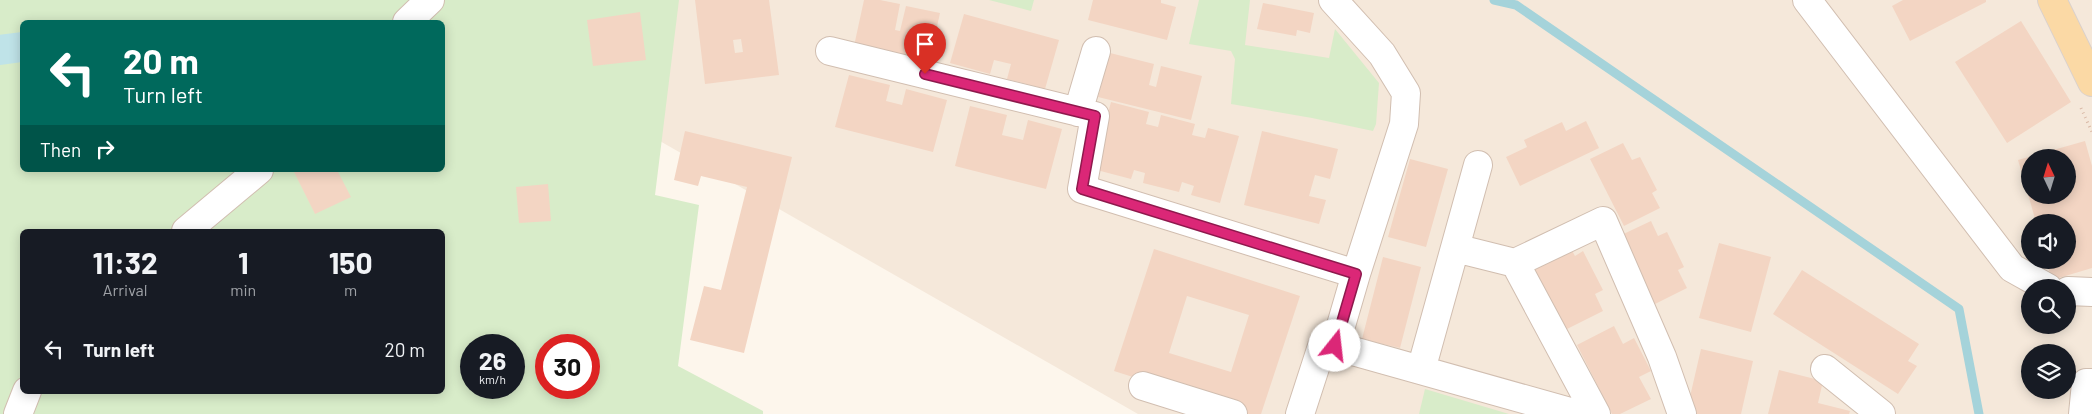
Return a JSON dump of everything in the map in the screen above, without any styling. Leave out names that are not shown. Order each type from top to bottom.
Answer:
[{"type":"main road","points":[[2052,0],[2092,82]]},
{"type":"street","points":[[409,20],[430,0]]},
{"type":"street","points":[[1333,0],[1382,54],[1406,93],[1404,124],[1335,346]]},
{"type":"street","points":[[1807,0],[2012,268],[2032,279]]},
{"type":"street","points":[[830,51],[1095,116],[1082,189],[1356,274]]},
{"type":"street","points":[[1078,112],[1096,51]]},
{"type":"street","points":[[1421,370],[1478,165]]},
{"type":"street","points":[[188,229],[258,172]]},
{"type":"street","points":[[1455,248],[1515,263],[1603,221],[1662,358],[1682,414]]},
{"type":"street","points":[[1515,263],[1596,414]]},
{"type":"street","points":[[2076,291],[2092,292]]},
{"type":"street","points":[[1300,414],[1323,343],[1577,414]]},
{"type":"street","points":[[1825,369],[1881,414]]},
{"type":"street","points":[[2083,414],[2086,383],[2092,383]]},
{"type":"street","points":[[1142,386],[1233,414]]},
{"type":"street","points":[[18,414],[26,394]]},
{"type":"shaded area","points":[[413,0],[2092,0],[2092,414],[1138,414]]},
{"type":"green space","points":[[0,0],[679,0],[655,195],[699,205],[678,366],[763,411],[763,414],[0,414]]},
{"type":"green space","points":[[989,0],[1034,0],[1031,11]]},
{"type":"green space","points":[[1199,0],[1250,0],[1245,45],[1329,58],[1335,29],[1379,83],[1376,124],[1373,131],[1231,104],[1235,59],[1231,51],[1189,44]]},
{"type":"green space","points":[[1425,389],[1509,414],[1419,414]]},
{"type":"building","points":[[695,0],[769,0],[779,75],[705,84]],"holes":[[[741,39],[743,52],[735,53],[733,40]]]},
{"type":"building","points":[[864,0],[880,0],[900,4],[895,30],[900,31],[906,6],[940,13],[929,63],[854,46]]},
{"type":"building","points":[[1093,0],[1161,0],[1161,3],[1176,7],[1167,40],[1088,20]]},
{"type":"building","points":[[1903,0],[1986,0],[1986,2],[1910,41],[1892,6]]},
{"type":"building","points":[[1263,3],[1314,13],[1310,33],[1297,30],[1296,36],[1257,29]]},
{"type":"building","points":[[640,12],[646,60],[593,66],[587,20]]},
{"type":"building","points":[[964,14],[1059,40],[1045,89],[1007,79],[1011,64],[994,60],[990,74],[950,63]]},
{"type":"building","points":[[2021,21],[2071,102],[2007,143],[1955,62]]},
{"type":"building","points":[[1110,53],[1154,64],[1149,85],[1156,87],[1161,66],[1202,76],[1191,120],[1098,97]]},
{"type":"building","points":[[849,75],[890,85],[886,101],[902,105],[906,89],[947,100],[933,152],[835,127]]},
{"type":"building","points":[[1111,102],[1149,112],[1146,124],[1158,127],[1161,115],[1195,124],[1192,135],[1205,138],[1208,128],[1239,136],[1220,203],[1191,195],[1194,186],[1182,182],[1179,192],[1143,183],[1145,173],[1134,170],[1131,179],[1093,169]]},
{"type":"building","points":[[970,106],[1007,115],[1002,135],[1023,140],[1028,120],[1062,129],[1046,189],[955,166]]},
{"type":"building","points":[[1586,121],[1599,148],[1520,186],[1506,157],[1527,147],[1524,140],[1562,122],[1566,131]]},
{"type":"building","points":[[685,131],[792,157],[744,353],[690,340],[704,286],[721,290],[747,187],[701,176],[698,186],[674,180]]},
{"type":"building","points":[[1262,131],[1338,149],[1330,179],[1315,175],[1309,196],[1326,200],[1319,224],[1244,205]]},
{"type":"building","points":[[2085,141],[2092,166],[2092,268],[2052,279],[2049,269],[2076,269],[2076,214],[2034,214],[2031,204],[2076,204],[2076,149],[2057,149]]},
{"type":"building","points":[[1623,143],[1632,160],[1640,157],[1657,190],[1652,193],[1660,208],[1624,226],[1590,159]]},
{"type":"building","points":[[1410,159],[1448,169],[1426,247],[1388,237]]},
{"type":"building","points":[[2021,159],[2021,170],[2018,160]]},
{"type":"building","points":[[294,172],[338,172],[351,197],[315,214]]},
{"type":"building","points":[[548,184],[551,221],[519,223],[516,187]]},
{"type":"building","points":[[1651,221],[1658,236],[1667,232],[1684,267],[1678,270],[1687,288],[1649,307],[1615,238]]},
{"type":"building","points":[[1564,236],[1575,256],[1583,251],[1603,290],[1595,294],[1603,311],[1563,331],[1525,256]]},
{"type":"building","points":[[1719,243],[1771,257],[1751,332],[1699,318]]},
{"type":"building","points":[[1154,249],[1300,296],[1261,414],[1249,414],[1114,371]],"holes":[[[1187,296],[1249,315],[1231,372],[1169,353]]]},
{"type":"building","points":[[1383,257],[1421,267],[1400,348],[1362,339]]},
{"type":"building","points":[[1802,270],[1919,344],[1908,361],[1917,366],[1898,394],[1773,314]]},
{"type":"building","points":[[1614,326],[1623,344],[1634,338],[1651,371],[1639,377],[1651,399],[1620,414],[1612,414],[1577,345]]},
{"type":"building","points":[[1701,349],[1753,361],[1741,414],[1686,414]]},
{"type":"building","points":[[1779,370],[1823,381],[1818,403],[1850,411],[1849,414],[1768,414]]},
{"type":"waterway","points":[[1494,0],[1516,5],[1959,309],[1979,414]]},
{"type":"waterway","points":[[0,50],[20,47]]},
{"type":"route","points":[[925,74],[1095,116],[1082,189],[1356,274],[1335,346]]}]
